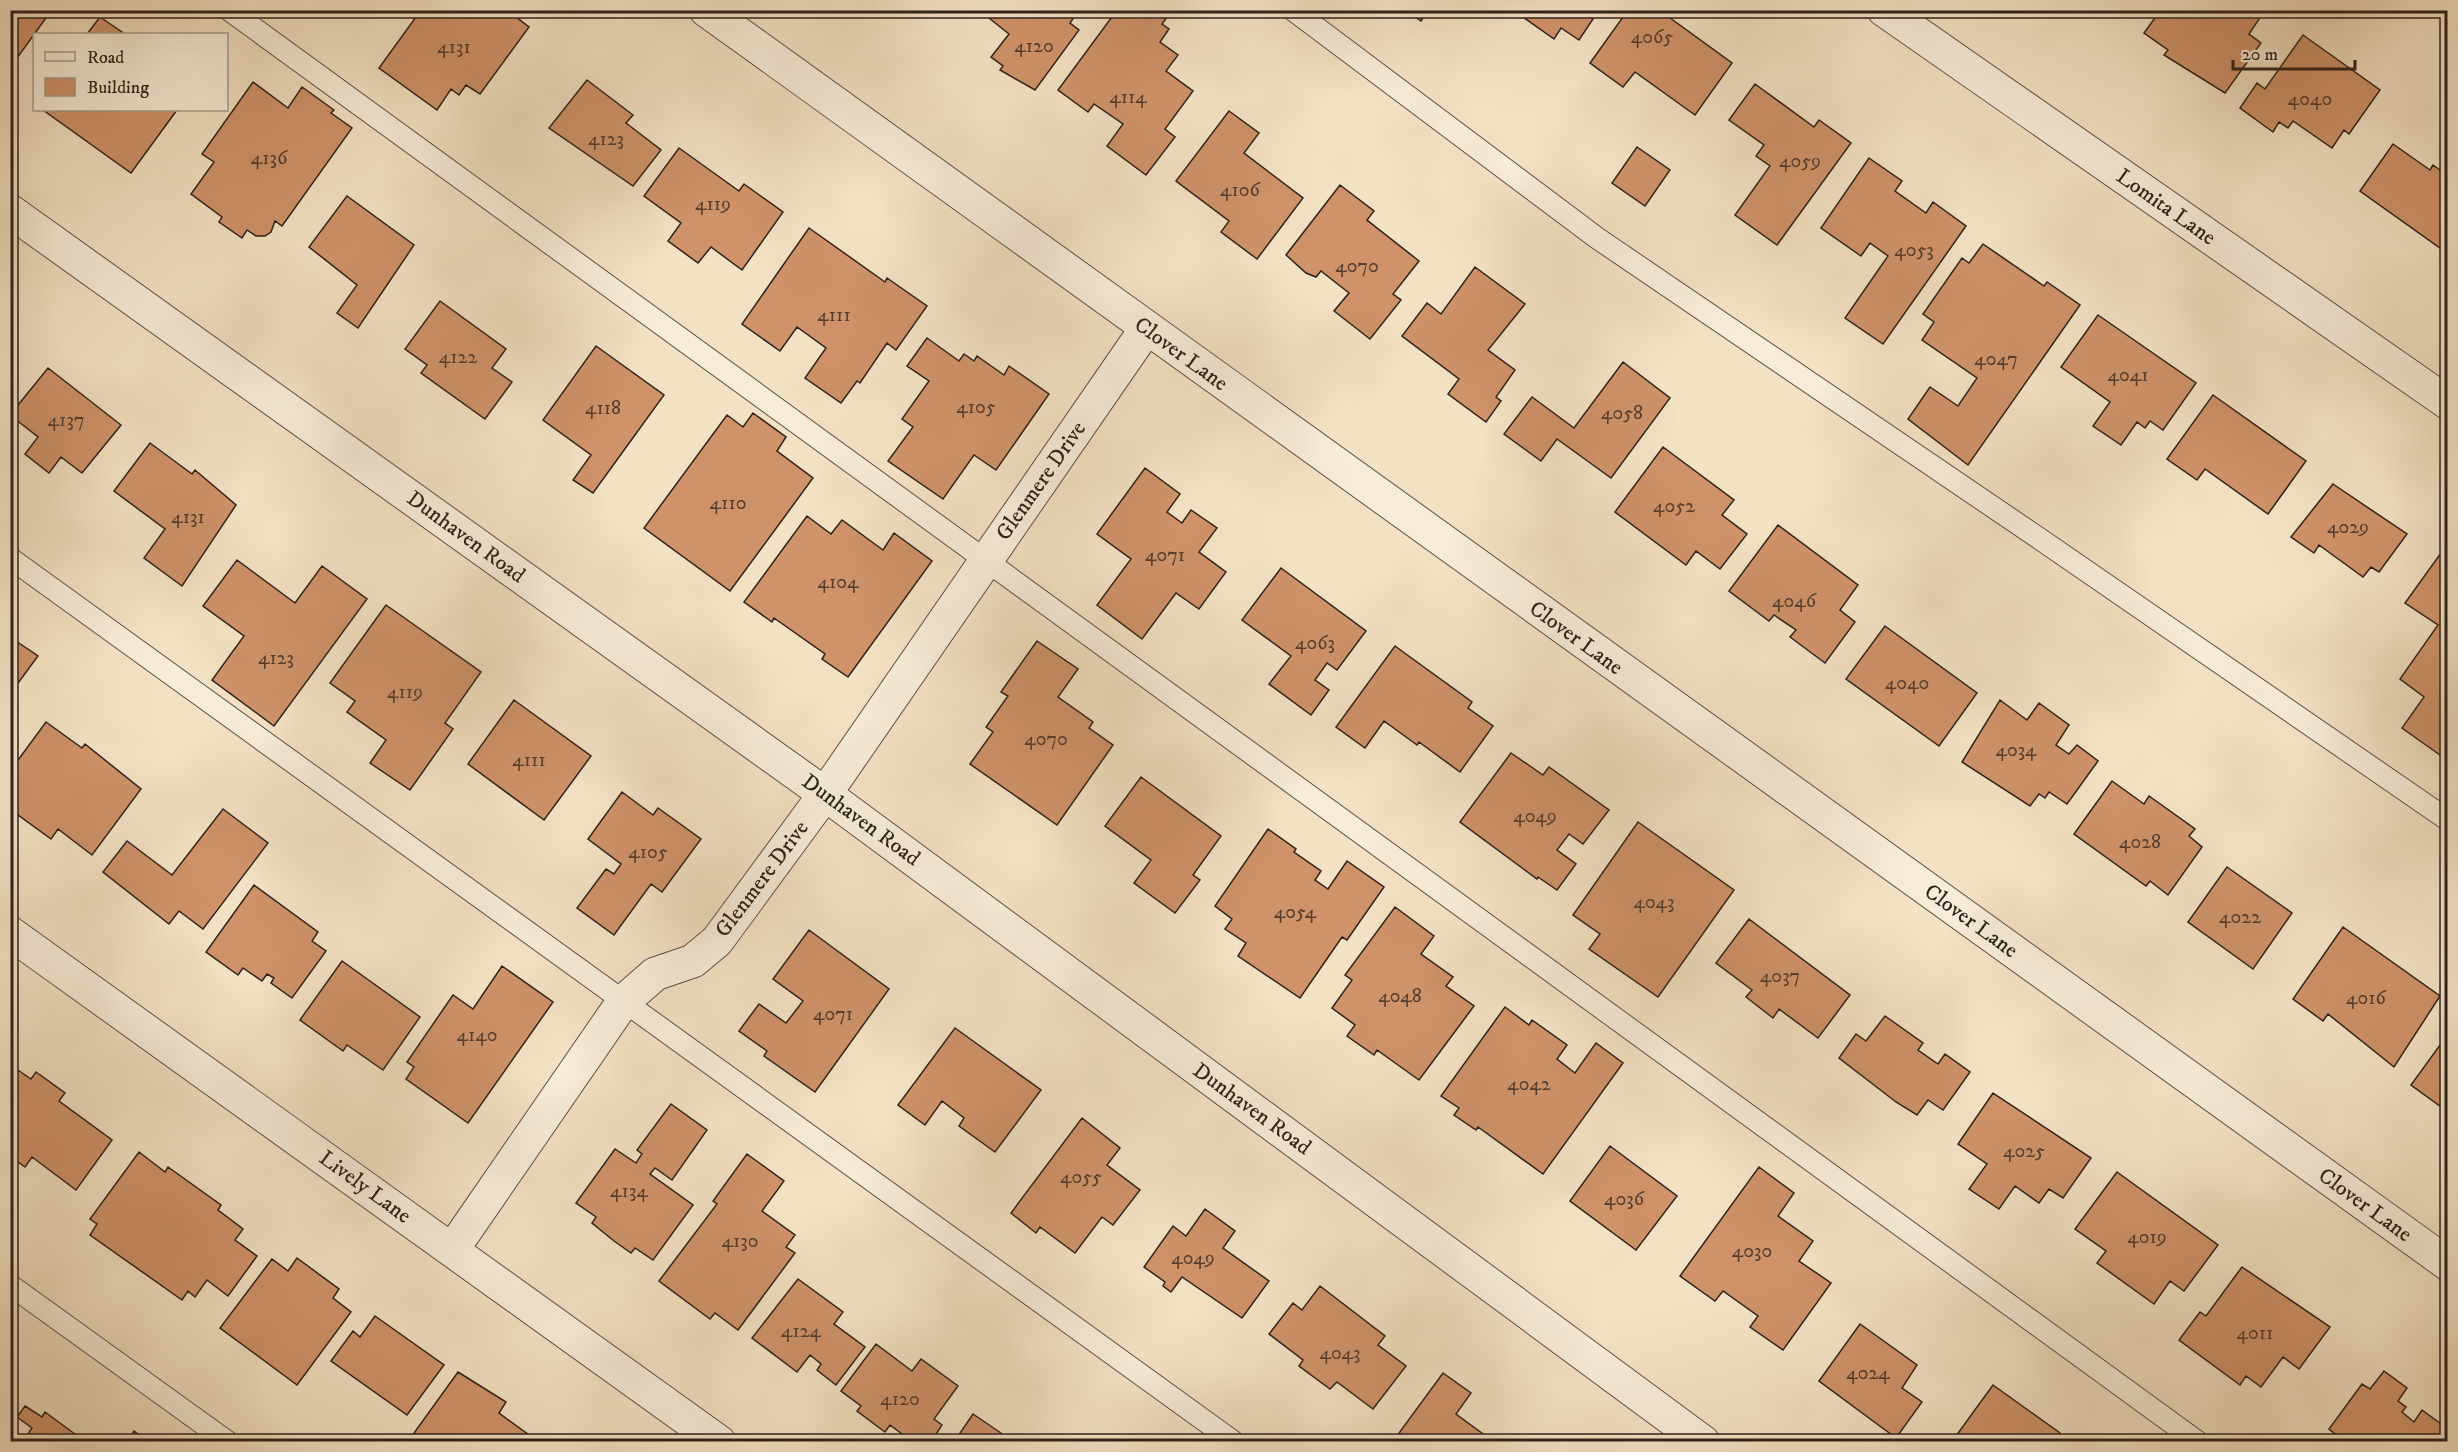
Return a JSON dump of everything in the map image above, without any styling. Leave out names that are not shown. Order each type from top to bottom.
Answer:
[{"type":"street","name":"Clover Lane","points":[[706,10],[1146,329],[2448,1264]]},
{"type":"street","name":"Lomita Lane","points":[[1884,10],[2448,403]]},
{"type":"street","name":"Dunhaven Road","points":[[10,211],[825,794],[1703,1442]]},
{"type":"street","name":"Glenmere Drive","points":[[452,1250],[623,1002],[655,974],[693,961],[717,941],[825,794],[1146,329]]},
{"type":"street","name":"Lively Lane","points":[[10,933],[719,1442]]},
{"type":"lane","points":[[228,10],[2198,1442]]},
{"type":"lane","points":[[1293,10],[1597,238],[2448,820]]},
{"type":"lane","points":[[10,558],[1234,1442]]},
{"type":"lane","points":[[10,1285],[228,1442]]},
{"type":"building","points":[[10,10],[51,11],[12,65],[10,64]]},
{"type":"building","points":[[421,10],[430,16],[434,10],[493,10],[495,12],[507,10],[529,27],[480,94],[466,85],[459,95],[451,89],[437,110],[379,68]]},
{"type":"building","points":[[979,10],[1079,10],[1070,23],[1079,30],[1035,90],[1000,70],[1003,66],[991,57],[1009,34]]},
{"type":"building","points":[[1117,10],[1172,10],[1162,24],[1169,29],[1160,42],[1178,55],[1166,71],[1193,91],[1165,129],[1175,137],[1146,175],[1107,146],[1123,124],[1094,104],[1088,112],[1058,90]]},
{"type":"building","points":[[1405,10],[1428,10],[1421,21]]},
{"type":"building","points":[[1513,10],[1599,10],[1579,40],[1561,28],[1554,39]]},
{"type":"building","points":[[1628,10],[1659,10],[1732,63],[1695,115],[1635,72],[1623,87],[1590,63]]},
{"type":"building","points":[[2152,10],[2265,10],[2249,34],[2261,43],[2225,93],[2164,55],[2168,50],[2144,33],[2157,15]]},
{"type":"building","points":[[100,17],[124,33],[88,33]]},
{"type":"building","points":[[2303,35],[2380,90],[2349,134],[2344,130],[2332,148],[2293,121],[2288,128],[2279,122],[2273,132],[2240,108],[2257,83],[2265,89]]},
{"type":"building","points":[[587,80],[633,115],[626,123],[661,150],[633,186],[549,128]]},
{"type":"building","points":[[253,82],[288,108],[302,87],[334,110],[331,113],[352,128],[282,226],[275,221],[271,232],[265,236],[256,236],[247,230],[242,238],[219,222],[222,217],[191,194],[214,162],[202,154]]},
{"type":"building","points":[[1755,84],[1814,127],[1819,120],[1851,143],[1777,245],[1735,215],[1770,166],[1756,156],[1764,145],[1729,120]]},
{"type":"building","points":[[44,111],[176,111],[131,173]]},
{"type":"building","points":[[1229,111],[1259,133],[1244,153],[1303,198],[1257,259],[1221,232],[1229,221],[1176,181]]},
{"type":"building","points":[[2393,144],[2430,170],[2433,165],[2440,170],[2448,159],[2447,253],[2360,191]]},
{"type":"building","points":[[1637,147],[1670,170],[1645,206],[1612,183]]},
{"type":"building","points":[[679,148],[739,191],[744,184],[783,212],[742,270],[711,247],[698,263],[668,241],[681,223],[644,196]]},
{"type":"building","points":[[1869,158],[1902,181],[1895,191],[1926,213],[1933,202],[1966,226],[1883,344],[1845,318],[1888,256],[1870,243],[1861,256],[1821,228]]},
{"type":"building","points":[[1340,185],[1374,211],[1367,220],[1419,261],[1393,294],[1401,300],[1370,339],[1334,311],[1349,293],[1321,271],[1316,277],[1306,273],[1286,255]]},
{"type":"building","points":[[347,196],[414,245],[358,328],[337,313],[357,285],[309,247]]},
{"type":"building","points":[[809,228],[885,282],[887,278],[927,306],[896,350],[887,343],[860,383],[857,381],[841,403],[805,378],[826,348],[797,327],[780,351],[742,324]]},
{"type":"building","points":[[1983,244],[2044,286],[2047,282],[2080,305],[1968,465],[1908,419],[1930,387],[1958,406],[1977,378],[1922,340],[1934,322],[1923,314],[1962,258],[1969,263]]},
{"type":"building","points":[[1475,267],[1525,304],[1488,350],[1515,370],[1496,397],[1501,401],[1486,422],[1448,394],[1459,379],[1402,336],[1427,303],[1441,314]]},
{"type":"building","points":[[440,301],[506,349],[492,368],[512,382],[485,419],[421,373],[427,365],[405,349]]},
{"type":"building","points":[[2098,315],[2196,383],[2163,430],[2150,421],[2145,428],[2137,422],[2121,445],[2093,426],[2110,402],[2061,367]]},
{"type":"building","points":[[927,338],[959,361],[964,354],[974,361],[977,356],[1004,375],[1009,366],[1049,394],[996,470],[974,455],[943,499],[888,461],[913,427],[902,419],[929,381],[907,366]]},
{"type":"building","points":[[596,346],[664,395],[593,493],[573,480],[591,455],[543,420]]},
{"type":"building","points":[[1623,362],[1670,398],[1611,478],[1557,439],[1541,461],[1504,434],[1532,397],[1574,428]]},
{"type":"building","points":[[48,368],[121,425],[82,473],[61,457],[49,473],[25,454],[38,437],[10,415]]},
{"type":"building","points":[[2213,395],[2306,461],[2268,514],[2205,469],[2197,480],[2167,459]]},
{"type":"building","points":[[753,413],[786,437],[777,451],[813,478],[730,591],[644,528],[727,415],[743,427]]},
{"type":"building","points":[[150,443],[192,474],[195,470],[236,505],[182,586],[144,558],[165,529],[114,491]]},
{"type":"building","points":[[1663,447],[1734,500],[1722,515],[1747,534],[1720,569],[1696,551],[1686,565],[1615,512]]},
{"type":"building","points":[[1145,468],[1180,494],[1167,512],[1182,523],[1191,510],[1217,528],[1199,552],[1226,572],[1199,609],[1176,593],[1142,639],[1097,605],[1131,559],[1097,534]]},
{"type":"building","points":[[2333,484],[2407,534],[2379,572],[2371,567],[2363,577],[2319,545],[2314,553],[2291,537]]},
{"type":"building","points":[[807,516],[831,534],[842,520],[883,550],[894,533],[932,561],[848,677],[822,659],[825,654],[774,618],[772,622],[744,602]]},
{"type":"building","points":[[1778,525],[1858,585],[1840,610],[1855,622],[1825,663],[1790,637],[1796,630],[1774,615],[1769,621],[1729,591]]},
{"type":"building","points":[[2441,553],[2448,557],[2448,745],[2440,755],[2402,728],[2424,697],[2400,679],[2438,625],[2405,603]]},
{"type":"building","points":[[237,560],[295,603],[322,566],[367,599],[274,726],[212,680],[244,636],[203,606]]},
{"type":"building","points":[[1281,568],[1366,631],[1337,670],[1327,663],[1315,680],[1329,690],[1311,715],[1269,684],[1291,656],[1242,620]]},
{"type":"building","points":[[386,605],[481,672],[445,723],[453,729],[410,790],[370,763],[386,740],[347,712],[355,701],[330,683]]},
{"type":"building","points":[[1885,626],[1977,693],[1939,746],[1846,679]]},
{"type":"building","points":[[10,637],[38,656],[10,694]]},
{"type":"building","points":[[1037,641],[1078,669],[1058,697],[1093,722],[1089,728],[1113,745],[1057,825],[970,764],[993,732],[986,727],[1008,696],[1001,692]]},
{"type":"building","points":[[1395,646],[1472,702],[1468,708],[1493,726],[1460,772],[1419,742],[1417,745],[1384,721],[1365,748],[1336,727]]},
{"type":"building","points":[[514,700],[591,756],[544,820],[468,764]]},
{"type":"building","points":[[2000,700],[2027,720],[2039,703],[2069,725],[2056,745],[2069,754],[2077,745],[2098,761],[2067,804],[2049,792],[2045,798],[2039,794],[2030,806],[1962,762]]},
{"type":"building","points":[[46,722],[82,748],[85,744],[141,789],[92,855],[58,829],[51,839],[10,809],[10,771]]},
{"type":"building","points":[[1511,753],[1543,775],[1549,767],[1609,810],[1583,844],[1569,834],[1557,850],[1576,864],[1557,890],[1538,877],[1537,879],[1460,822]]},
{"type":"building","points":[[1141,777],[1221,836],[1193,875],[1200,880],[1175,913],[1134,883],[1151,860],[1105,826]]},
{"type":"building","points":[[2112,781],[2144,804],[2149,796],[2195,829],[2189,836],[2202,847],[2168,895],[2150,881],[2146,886],[2074,834]]},
{"type":"building","points":[[622,792],[653,815],[658,808],[701,839],[662,892],[651,884],[614,935],[577,908],[606,869],[614,874],[621,864],[588,839]]},
{"type":"building","points":[[223,809],[268,843],[203,929],[179,911],[169,924],[103,872],[127,841],[172,875]]},
{"type":"building","points":[[1638,822],[1734,890],[1658,997],[1589,949],[1600,934],[1573,915]]},
{"type":"building","points":[[1268,829],[1296,849],[1294,852],[1321,871],[1315,880],[1328,889],[1347,861],[1384,887],[1347,940],[1342,937],[1300,998],[1238,956],[1246,943],[1225,929],[1232,919],[1215,906]]},
{"type":"building","points":[[2227,867],[2292,913],[2253,969],[2188,922]]},
{"type":"building","points":[[254,885],[318,932],[312,941],[326,951],[292,998],[271,983],[274,978],[267,974],[262,981],[243,968],[238,975],[206,952]]},
{"type":"building","points":[[1395,907],[1434,936],[1421,954],[1453,977],[1446,986],[1474,1006],[1419,1080],[1377,1050],[1374,1055],[1347,1036],[1355,1025],[1332,1008],[1352,980],[1345,975]]},
{"type":"building","points":[[1749,919],[1850,995],[1818,1038],[1779,1009],[1773,1018],[1746,997],[1752,990],[1716,963]]},
{"type":"building","points":[[2343,927],[2440,996],[2394,1067],[2328,1014],[2323,1021],[2293,999]]},
{"type":"building","points":[[809,930],[889,989],[815,1092],[764,1056],[767,1051],[739,1031],[759,1004],[786,1023],[803,1001],[773,979]]},
{"type":"building","points":[[342,961],[420,1017],[383,1070],[347,1045],[343,1051],[300,1020]]},
{"type":"building","points":[[502,966],[553,1002],[468,1123],[406,1079],[414,1067],[407,1062],[453,995],[473,1009]]},
{"type":"building","points":[[1505,1007],[1529,1025],[1532,1020],[1567,1045],[1557,1059],[1575,1073],[1596,1043],[1623,1063],[1543,1174],[1478,1127],[1476,1130],[1454,1115],[1459,1108],[1441,1096]]},
{"type":"building","points":[[1885,1016],[1923,1043],[1918,1050],[1938,1064],[1945,1054],[1970,1072],[1943,1110],[1928,1100],[1917,1115],[1896,1102],[1839,1058],[1856,1034],[1866,1041]]},
{"type":"building","points":[[955,1028],[1041,1090],[995,1152],[959,1126],[964,1118],[942,1101],[925,1125],[898,1105]]},
{"type":"building","points":[[2448,1034],[2448,1104],[2444,1109],[2411,1085]]},
{"type":"building","points":[[15,1068],[31,1079],[36,1072],[65,1093],[59,1101],[112,1140],[76,1190],[32,1157],[25,1167],[10,1156],[10,1074]]},
{"type":"building","points":[[1993,1093],[2091,1158],[2063,1198],[2049,1189],[2039,1203],[2015,1186],[1999,1209],[1969,1189],[1987,1164],[1958,1144]]},
{"type":"building","points":[[671,1104],[707,1130],[672,1180],[655,1168],[650,1174],[693,1205],[653,1260],[635,1248],[631,1253],[614,1241],[592,1223],[596,1217],[576,1203],[615,1149],[636,1163],[642,1154],[637,1150]]},
{"type":"building","points":[[1082,1118],[1120,1148],[1107,1165],[1140,1190],[1113,1225],[1102,1217],[1075,1253],[1040,1227],[1036,1233],[1011,1213]]},
{"type":"building","points":[[1610,1146],[1677,1196],[1636,1250],[1570,1201]]},
{"type":"building","points":[[139,1152],[165,1172],[168,1167],[221,1205],[218,1210],[243,1229],[235,1240],[257,1256],[228,1296],[207,1280],[195,1297],[188,1291],[182,1300],[90,1235],[97,1224],[90,1219]]},
{"type":"building","points":[[747,1154],[784,1181],[762,1211],[795,1235],[786,1247],[795,1253],[738,1330],[715,1313],[710,1319],[659,1281],[717,1204],[713,1201]]},
{"type":"building","points":[[1759,1167],[1794,1193],[1778,1216],[1813,1241],[1799,1261],[1831,1283],[1783,1350],[1750,1327],[1758,1316],[1723,1291],[1715,1301],[1680,1276]]},
{"type":"building","points":[[2117,1172],[2218,1245],[2184,1291],[2170,1281],[2154,1304],[2097,1263],[2106,1251],[2075,1229]]},
{"type":"building","points":[[1205,1209],[1235,1231],[1223,1248],[1269,1281],[1242,1318],[1182,1277],[1171,1292],[1163,1286],[1165,1282],[1144,1267],[1173,1226],[1186,1236]]},
{"type":"building","points":[[297,1258],[339,1289],[333,1298],[351,1312],[297,1385],[220,1328],[272,1259],[288,1271]]},
{"type":"building","points":[[2242,1267],[2330,1327],[2299,1369],[2283,1357],[2261,1387],[2246,1376],[2240,1385],[2179,1340],[2200,1312],[2206,1316]]},
{"type":"building","points":[[798,1279],[843,1312],[834,1324],[865,1347],[836,1385],[817,1370],[821,1364],[810,1355],[797,1372],[752,1338]]},
{"type":"building","points":[[1320,1286],[1385,1336],[1378,1345],[1406,1366],[1373,1409],[1337,1382],[1330,1389],[1299,1366],[1303,1360],[1269,1334],[1293,1303],[1302,1310]]},
{"type":"building","points":[[375,1316],[444,1365],[407,1415],[331,1361],[353,1331],[360,1337]]},
{"type":"building","points":[[1860,1324],[1917,1365],[1902,1388],[1922,1402],[1896,1438],[1819,1381]]},
{"type":"building","points":[[876,1344],[912,1371],[921,1359],[958,1386],[934,1419],[942,1425],[931,1442],[896,1442],[902,1434],[890,1425],[885,1432],[857,1411],[861,1406],[841,1391]]},
{"type":"building","points":[[2384,1371],[2407,1388],[2398,1401],[2406,1407],[2402,1412],[2414,1422],[2422,1410],[2445,1427],[2434,1442],[2345,1442],[2329,1429],[2362,1384],[2370,1389]]},
{"type":"building","points":[[458,1372],[506,1402],[499,1413],[533,1438],[530,1442],[427,1442],[414,1433]]},
{"type":"building","points":[[1443,1373],[1471,1393],[1456,1414],[1494,1442],[1411,1442],[1399,1433]]},
{"type":"building","points":[[1993,1385],[2060,1433],[2055,1442],[1962,1442],[1956,1436]]},
{"type":"building","points":[[25,1406],[42,1417],[45,1412],[83,1440],[10,1442],[10,1428],[25,1438],[32,1428],[17,1417]]},
{"type":"building","points":[[973,1414],[1014,1442],[954,1442]]},
{"type":"building","points":[[134,1431],[149,1442],[127,1442]]},
{"type":"building","points":[[1021,1434],[1032,1442],[1015,1442]]}]
